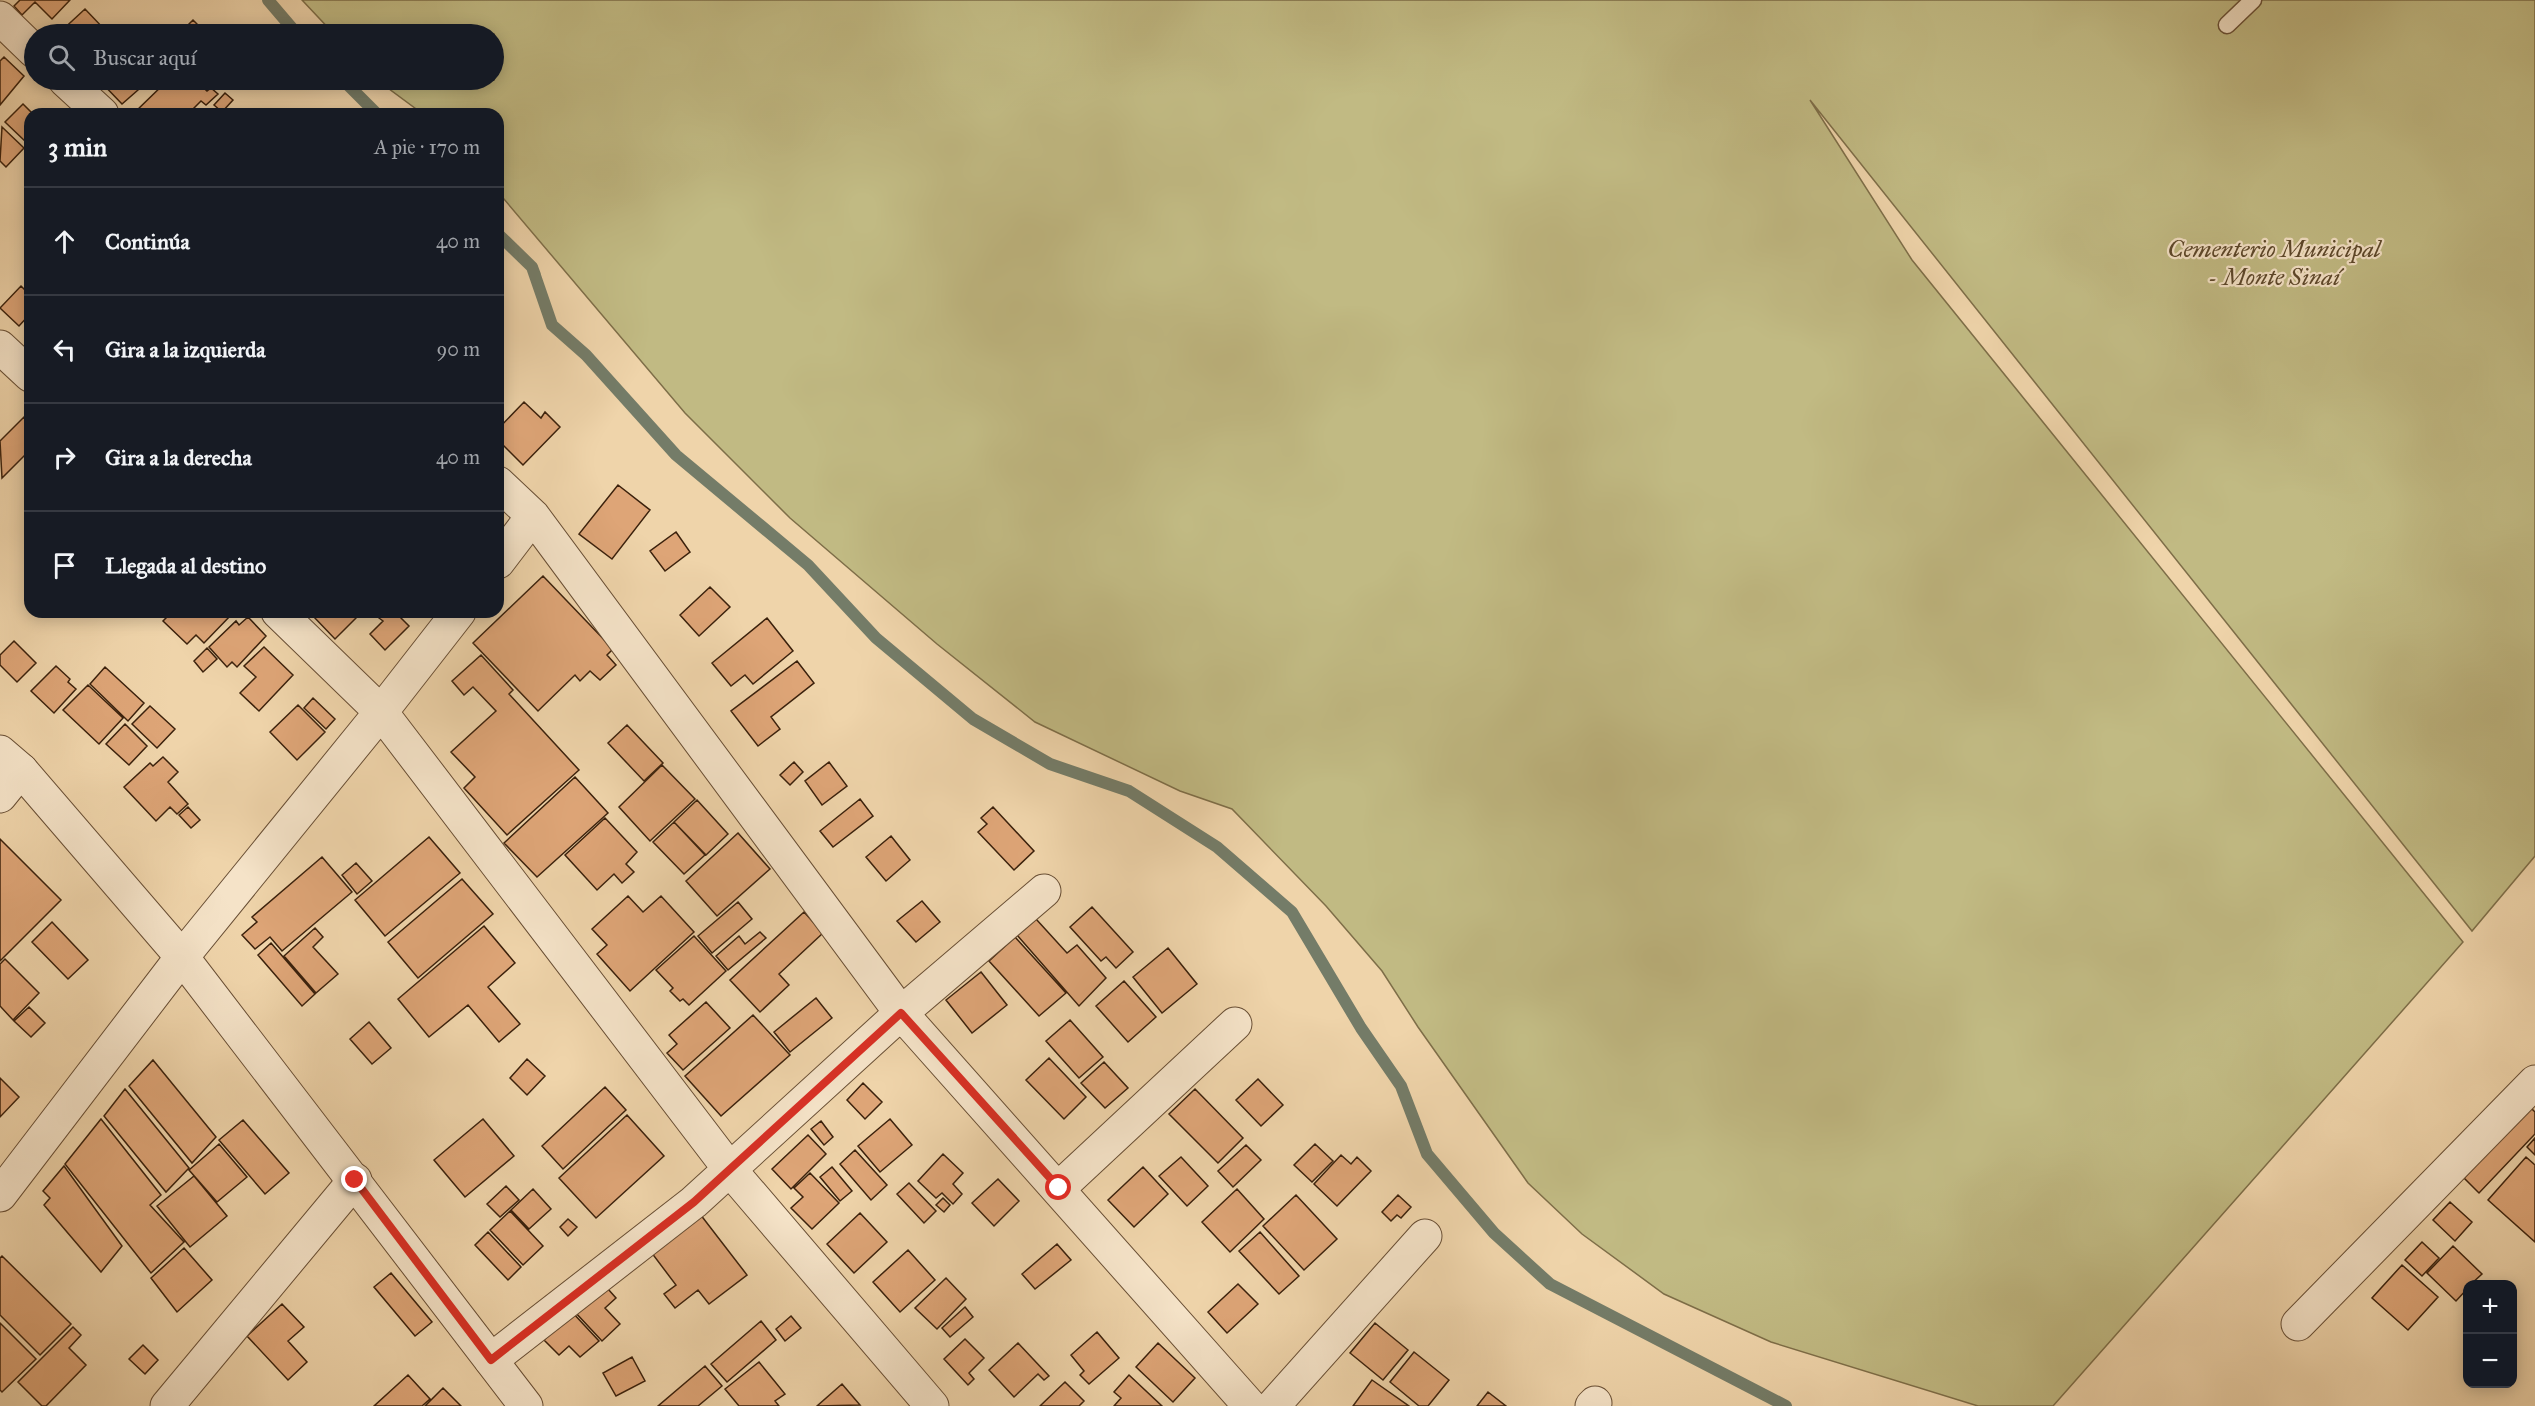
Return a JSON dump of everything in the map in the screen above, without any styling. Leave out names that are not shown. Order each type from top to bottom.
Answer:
[{"type":"street","points":[[0,18],[24,41]]},
{"type":"street","points":[[76,90],[95,108]]},
{"type":"street","points":[[0,347],[24,369]]},
{"type":"street","points":[[504,489],[533,516],[901,1013],[1059,1188],[1250,1406]]},
{"type":"street","points":[[504,554],[533,516]]},
{"type":"street","points":[[284,618],[381,712],[731,1171],[932,1406]]},
{"type":"street","points":[[0,1195],[182,957],[454,618]]},
{"type":"street","points":[[10,761],[182,957],[526,1406]]},
{"type":"street","points":[[0,796],[10,761]]},
{"type":"street","points":[[491,1360],[731,1171],[901,1013],[1044,891]]},
{"type":"street","points":[[1059,1188],[1235,1024]]},
{"type":"street","points":[[2298,1324],[2535,1082]]},
{"type":"street","points":[[167,1406],[355,1180]]},
{"type":"street","points":[[1273,1406],[1425,1236]]},
{"type":"lane","points":[[2227,25],[2253,0]]},
{"type":"green space","name":"Cementerio Municipal - Monte Sinaí","points":[[302,0],[2535,0],[2535,856],[2472,931],[1810,100],[1912,260],[2463,942],[2053,1406],[1978,1406],[1771,1342],[1664,1294],[1582,1234],[1528,1183],[1418,1027],[1382,971],[1326,906],[1232,809],[1180,791],[1035,722],[937,644],[790,518],[685,413],[504,199],[504,108],[415,108],[391,90],[504,90],[504,24],[325,24]]},
{"type":"building","points":[[20,0],[70,0],[52,19],[35,2],[22,15],[14,6]]},
{"type":"building","points":[[85,9],[99,24],[69,24]]},
{"type":"building","points":[[4,57],[24,76],[0,105],[0,61]]},
{"type":"building","points":[[109,90],[138,90],[122,104]]},
{"type":"building","points":[[158,90],[213,90],[218,94],[206,105],[201,101],[194,108],[139,108]]},
{"type":"building","points":[[225,93],[233,100],[226,108],[217,108],[214,105]]},
{"type":"building","points":[[23,104],[27,108],[24,108],[24,140],[5,122]]},
{"type":"building","points":[[2,127],[24,148],[6,167],[0,161]]},
{"type":"building","points":[[21,286],[24,289],[24,321],[19,326],[0,308]]},
{"type":"building","points":[[524,402],[541,418],[545,412],[560,427],[523,465],[504,446],[504,423]]},
{"type":"building","points":[[24,417],[24,456],[2,478],[0,441]]},
{"type":"building","points":[[618,485],[650,510],[612,559],[579,534]]},
{"type":"building","points":[[676,532],[690,552],[665,571],[650,551]]},
{"type":"building","points":[[543,576],[613,649],[607,655],[616,665],[600,680],[590,671],[580,681],[575,675],[538,711],[473,643],[499,618],[504,618],[504,613]]},
{"type":"building","points":[[710,587],[730,607],[699,636],[680,615]]},
{"type":"building","points":[[166,618],[228,618],[204,643],[196,635],[187,644],[163,621]]},
{"type":"building","points":[[249,618],[266,636],[237,667],[232,662],[227,667],[209,647],[236,621],[239,625]]},
{"type":"building","points":[[315,618],[356,618],[335,639]]},
{"type":"building","points":[[379,618],[401,618],[409,626],[385,650],[370,634],[383,621]]},
{"type":"building","points":[[767,618],[793,651],[753,684],[745,675],[731,686],[712,663]]},
{"type":"building","points":[[14,641],[36,663],[17,682],[0,665],[0,655]]},
{"type":"building","points":[[264,647],[293,675],[259,711],[240,693],[256,677],[244,666]]},
{"type":"building","points":[[207,648],[217,659],[203,672],[194,661]]},
{"type":"building","points":[[481,655],[513,690],[509,694],[579,770],[507,835],[464,788],[475,777],[451,752],[496,711],[473,687],[464,695],[452,681]]},
{"type":"building","points":[[797,661],[814,683],[771,717],[780,729],[758,746],[731,711]]},
{"type":"building","points":[[56,666],[70,679],[68,682],[76,689],[54,713],[31,691]]},
{"type":"building","points":[[105,667],[144,703],[128,721],[90,684]]},
{"type":"building","points":[[88,685],[123,718],[99,744],[63,710]]},
{"type":"building","points":[[313,698],[335,719],[326,729],[304,708]]},
{"type":"building","points":[[298,705],[325,732],[297,760],[270,732]]},
{"type":"building","points":[[150,706],[175,729],[157,748],[132,724]]},
{"type":"building","points":[[125,724],[147,746],[129,765],[106,744]]},
{"type":"building","points":[[627,725],[663,763],[644,781],[608,743]]},
{"type":"building","points":[[163,757],[178,772],[168,782],[188,804],[177,814],[170,807],[156,821],[124,787],[150,763],[153,766]]},
{"type":"building","points":[[794,762],[803,772],[790,785],[780,775]]},
{"type":"building","points":[[829,762],[847,786],[822,805],[805,781]]},
{"type":"building","points":[[662,765],[695,799],[650,841],[619,807]]},
{"type":"building","points":[[575,777],[608,813],[537,877],[504,843]]},
{"type":"building","points":[[860,799],[873,816],[833,847],[820,831]]},
{"type":"building","points":[[697,800],[728,834],[706,855],[674,822]]},
{"type":"building","points":[[188,807],[200,820],[191,828],[179,815]]},
{"type":"building","points":[[993,807],[1034,851],[1014,870],[978,832],[987,824],[981,818]]},
{"type":"building","points":[[605,818],[637,852],[626,864],[634,872],[622,883],[614,874],[597,890],[565,855]]},
{"type":"building","points":[[674,822],[705,855],[684,874],[653,842]]},
{"type":"building","points":[[738,833],[770,869],[717,916],[686,881]]},
{"type":"building","points":[[891,836],[910,860],[886,881],[866,857]]},
{"type":"building","points":[[429,837],[460,873],[385,936],[355,900]]},
{"type":"building","points":[[0,839],[61,900],[0,961]]},
{"type":"building","points":[[322,857],[352,892],[282,951],[270,937],[255,949],[242,935],[257,922],[252,917]]},
{"type":"building","points":[[356,863],[372,881],[357,894],[342,875]]},
{"type":"building","points":[[462,879],[493,914],[418,978],[388,942]]},
{"type":"building","points":[[628,896],[643,912],[661,896],[694,932],[630,991],[597,954],[607,945],[592,929]]},
{"type":"building","points":[[922,901],[940,922],[916,942],[897,921]]},
{"type":"building","points":[[738,902],[752,919],[712,953],[698,936]]},
{"type":"building","points":[[1092,907],[1133,952],[1116,968],[1106,957],[1101,961],[1070,927]]},
{"type":"building","points":[[804,912],[823,933],[779,974],[789,985],[760,1012],[730,980]]},
{"type":"building","points":[[1036,919],[1067,953],[1077,945],[1106,978],[1079,1006],[1017,935]]},
{"type":"building","points":[[52,922],[88,960],[68,979],[32,942]]},
{"type":"building","points":[[484,926],[515,963],[488,987],[520,1024],[499,1042],[468,1005],[429,1037],[398,999]]},
{"type":"building","points":[[315,928],[323,937],[313,947],[338,974],[316,993],[284,956]]},
{"type":"building","points":[[760,932],[766,938],[728,970],[716,956],[739,936],[745,944]]},
{"type":"building","points":[[694,936],[726,971],[689,1005],[683,999],[680,1001],[670,991],[673,988],[656,970]]},
{"type":"building","points":[[1015,937],[1066,993],[1039,1016],[989,961]]},
{"type":"building","points":[[271,943],[315,994],[302,1006],[258,955]]},
{"type":"building","points":[[1168,948],[1197,984],[1162,1013],[1133,977]]},
{"type":"building","points":[[5,959],[39,993],[13,1020],[0,1006],[0,964]]},
{"type":"building","points":[[981,972],[1007,1005],[972,1033],[946,1000]]},
{"type":"building","points":[[1124,981],[1156,1017],[1128,1042],[1096,1006]]},
{"type":"building","points":[[816,998],[832,1018],[790,1052],[774,1032]]},
{"type":"building","points":[[706,1002],[730,1028],[683,1070],[667,1053],[677,1044],[669,1035]]},
{"type":"building","points":[[29,1007],[45,1023],[31,1037],[14,1021]]},
{"type":"building","points":[[753,1015],[790,1055],[721,1116],[685,1076]]},
{"type":"building","points":[[1070,1020],[1103,1057],[1079,1078],[1046,1041]]},
{"type":"building","points":[[369,1022],[391,1048],[372,1064],[350,1039]]},
{"type":"building","points":[[1049,1058],[1086,1097],[1064,1119],[1026,1080]]},
{"type":"building","points":[[527,1059],[545,1076],[527,1095],[510,1078]]},
{"type":"building","points":[[153,1060],[216,1137],[192,1163],[129,1086]]},
{"type":"building","points":[[1104,1062],[1128,1088],[1105,1108],[1081,1083]]},
{"type":"building","points":[[0,1078],[19,1097],[0,1117]]},
{"type":"building","points":[[1258,1079],[1283,1105],[1261,1126],[1236,1100]]},
{"type":"building","points":[[863,1083],[882,1102],[865,1119],[847,1100]]},
{"type":"building","points":[[605,1087],[626,1110],[563,1169],[542,1146]]},
{"type":"building","points":[[125,1089],[189,1168],[166,1192],[104,1116]]},
{"type":"building","points":[[1195,1089],[1243,1138],[1218,1163],[1169,1114]]},
{"type":"building","points":[[2530,1107],[2535,1112],[2535,1134],[2479,1193],[2464,1178]]},
{"type":"building","points":[[627,1115],[664,1156],[596,1218],[559,1178]]},
{"type":"building","points":[[101,1119],[161,1195],[150,1205],[184,1242],[151,1273],[65,1164]]},
{"type":"building","points":[[483,1119],[514,1156],[465,1197],[434,1160]]},
{"type":"building","points":[[890,1119],[912,1145],[880,1172],[858,1146]]},
{"type":"building","points":[[243,1120],[289,1173],[265,1194],[219,1140]]},
{"type":"building","points":[[821,1121],[833,1137],[824,1145],[811,1129]]},
{"type":"building","points":[[808,1135],[826,1154],[791,1189],[772,1169]]},
{"type":"building","points":[[2535,1138],[2535,1155],[2527,1147]]},
{"type":"building","points":[[219,1144],[247,1177],[217,1202],[189,1170]]},
{"type":"building","points":[[1315,1144],[1333,1161],[1312,1182],[1294,1165]]},
{"type":"building","points":[[1246,1145],[1261,1160],[1233,1187],[1218,1171]]},
{"type":"building","points":[[855,1150],[887,1185],[871,1200],[840,1164]]},
{"type":"building","points":[[943,1154],[963,1173],[953,1184],[962,1194],[953,1204],[942,1193],[936,1198],[918,1181]]},
{"type":"building","points":[[1341,1155],[1351,1164],[1357,1157],[1371,1171],[1337,1206],[1314,1184]]},
{"type":"building","points":[[1181,1157],[1208,1186],[1187,1206],[1159,1176]]},
{"type":"building","points":[[2526,1157],[2535,1165],[2535,1242],[2488,1200]]},
{"type":"building","points":[[64,1166],[122,1246],[101,1272],[44,1205],[50,1198],[43,1191]]},
{"type":"building","points":[[832,1167],[852,1191],[840,1201],[820,1177]]},
{"type":"building","points":[[1143,1167],[1168,1194],[1134,1227],[1108,1200]]},
{"type":"building","points":[[810,1173],[839,1203],[812,1229],[791,1208],[803,1197],[794,1188]]},
{"type":"building","points":[[194,1176],[227,1216],[190,1247],[157,1206]]},
{"type":"building","points":[[998,1179],[1019,1201],[994,1226],[972,1203]]},
{"type":"building","points":[[909,1183],[936,1211],[924,1223],[897,1194]]},
{"type":"building","points":[[506,1186],[519,1200],[500,1217],[487,1204]]},
{"type":"building","points":[[533,1189],[551,1209],[529,1229],[511,1210]]},
{"type":"building","points":[[1237,1189],[1264,1219],[1230,1252],[1202,1222]]},
{"type":"building","points":[[1296,1195],[1337,1239],[1304,1270],[1263,1226]]},
{"type":"building","points":[[1398,1195],[1411,1207],[1401,1218],[1397,1215],[1391,1221],[1382,1212]]},
{"type":"building","points":[[943,1198],[950,1205],[944,1212],[936,1205]]},
{"type":"building","points":[[2450,1202],[2472,1222],[2455,1241],[2433,1220]]},
{"type":"building","points":[[510,1211],[543,1246],[523,1265],[490,1230]]},
{"type":"building","points":[[860,1213],[887,1242],[854,1273],[827,1244]]},
{"type":"building","points":[[700,1214],[747,1275],[709,1304],[698,1290],[675,1308],[664,1294],[676,1285],[651,1252]]},
{"type":"building","points":[[568,1219],[577,1227],[568,1236],[560,1227]]},
{"type":"building","points":[[488,1232],[521,1267],[508,1280],[475,1245]]},
{"type":"building","points":[[1260,1232],[1299,1276],[1279,1294],[1239,1251]]},
{"type":"building","points":[[2422,1242],[2439,1258],[2422,1276],[2405,1260]]},
{"type":"building","points":[[1057,1244],[1071,1260],[1035,1289],[1022,1274]]},
{"type":"building","points":[[2453,1246],[2482,1274],[2475,1280],[2463,1280],[2463,1293],[2456,1301],[2427,1273]]},
{"type":"building","points":[[184,1248],[212,1280],[177,1312],[151,1278]]},
{"type":"building","points":[[908,1250],[935,1280],[900,1312],[873,1282]]},
{"type":"building","points":[[2,1256],[71,1324],[40,1355],[0,1315],[0,1258]]},
{"type":"building","points":[[2402,1265],[2438,1297],[2408,1330],[2372,1298]]},
{"type":"building","points":[[391,1273],[432,1322],[415,1336],[374,1287]]},
{"type":"building","points":[[946,1278],[966,1299],[937,1329],[915,1308]]},
{"type":"building","points":[[1238,1284],[1258,1304],[1227,1333],[1208,1312]]},
{"type":"building","points":[[608,1289],[616,1298],[605,1308],[620,1324],[602,1341],[575,1312]]},
{"type":"building","points":[[282,1304],[304,1327],[288,1341],[307,1362],[288,1380],[247,1336]]},
{"type":"building","points":[[965,1307],[973,1317],[950,1337],[942,1328]]},
{"type":"building","points":[[572,1312],[599,1341],[580,1357],[569,1346],[559,1355],[544,1340]]},
{"type":"building","points":[[791,1316],[801,1328],[785,1341],[776,1329]]},
{"type":"building","points":[[761,1321],[776,1340],[727,1382],[711,1364]]},
{"type":"building","points":[[0,1323],[36,1359],[2,1392],[0,1390]]},
{"type":"building","points":[[1375,1323],[1408,1350],[1383,1380],[1350,1353]]},
{"type":"building","points":[[73,1327],[81,1335],[69,1348],[86,1365],[46,1406],[42,1406],[18,1382]]},
{"type":"building","points":[[1097,1332],[1119,1358],[1089,1384],[1080,1375],[1084,1371],[1071,1355]]},
{"type":"building","points":[[965,1339],[984,1358],[969,1373],[974,1379],[968,1385],[944,1359]]},
{"type":"building","points":[[1018,1343],[1049,1376],[1044,1380],[1038,1374],[1014,1397],[989,1370]]},
{"type":"building","points":[[1158,1343],[1195,1378],[1173,1402],[1136,1367]]},
{"type":"building","points":[[143,1345],[158,1360],[145,1374],[129,1359]]},
{"type":"building","points":[[1414,1352],[1449,1380],[1428,1406],[1419,1406],[1390,1382]]},
{"type":"building","points":[[632,1357],[645,1381],[616,1396],[603,1373]]},
{"type":"building","points":[[759,1362],[785,1394],[775,1401],[779,1406],[739,1406],[725,1389]]},
{"type":"building","points":[[705,1366],[722,1386],[698,1406],[658,1406]]},
{"type":"building","points":[[408,1375],[430,1399],[422,1406],[374,1406]]},
{"type":"building","points":[[1129,1375],[1162,1406],[1114,1406],[1121,1398],[1114,1392]]},
{"type":"building","points":[[1372,1380],[1409,1406],[1353,1406]]},
{"type":"building","points":[[1065,1382],[1084,1401],[1079,1406],[1040,1406]]},
{"type":"building","points":[[842,1384],[860,1405],[817,1406]]},
{"type":"building","points":[[443,1388],[461,1406],[425,1406]]},
{"type":"building","points":[[1488,1392],[1506,1406],[1477,1406]]},
{"type":"waterway","points":[[268,0],[288,24]]},
{"type":"waterway","points":[[353,90],[371,108]]},
{"type":"waterway","points":[[504,240],[532,267],[535,275]]},
{"type":"waterway","points":[[532,267],[552,325],[586,355],[676,455],[808,565],[876,638],[973,719],[1050,764],[1129,791],[1217,847],[1292,912],[1361,1028],[1401,1086],[1427,1154],[1494,1233],[1550,1284],[1786,1406]]},
{"type":"route","points":[[355,1180],[491,1360],[731,1171],[901,1013],[1059,1188]]}]
